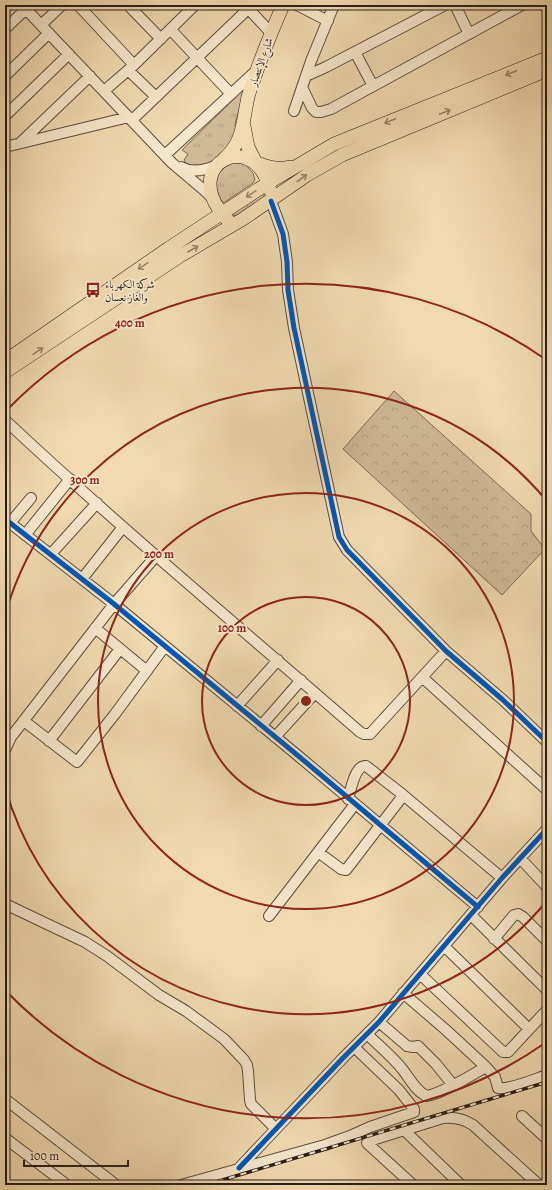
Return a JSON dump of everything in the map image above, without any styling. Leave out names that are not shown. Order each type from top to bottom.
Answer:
[{"type":"main road","name":"شارع الإنتصار","points":[[244,121],[247,101],[257,70],[283,5]]},
{"type":"main road","points":[[5,361],[169,248],[268,183],[334,144],[547,58]]},
{"type":"main road","points":[[5,372],[180,256],[243,220],[307,175],[342,155],[547,70]]},
{"type":"main road","points":[[243,220],[232,221],[221,214],[210,190],[210,179],[214,169],[235,148],[244,121]]},
{"type":"main road","points":[[244,121],[248,147],[270,188],[270,196],[267,204]]},
{"type":"main road","points":[[220,163],[227,158],[238,156],[278,169],[297,165]]},
{"type":"street","points":[[41,25],[62,5]]},
{"type":"street","points":[[78,5],[156,97]]},
{"type":"street","points":[[128,5],[161,39]]},
{"type":"street","points":[[297,5],[328,21]]},
{"type":"street","points":[[294,111],[334,5]]},
{"type":"street","points":[[306,76],[355,52],[432,8],[444,5]]},
{"type":"street","points":[[455,5],[469,34]]},
{"type":"street","points":[[302,87],[312,108],[316,112],[321,112],[373,86],[522,5]]},
{"type":"street","points":[[104,91],[161,39],[191,6]]},
{"type":"street","points":[[5,29],[24,7],[168,159],[205,190],[214,200]]},
{"type":"street","points":[[5,147],[130,119],[156,97],[197,58],[246,7],[271,33]]},
{"type":"street","points":[[170,30],[231,94]]},
{"type":"street","points":[[5,76],[49,33]]},
{"type":"street","points":[[355,52],[373,86]]},
{"type":"street","points":[[5,116],[69,54]]},
{"type":"street","points":[[168,159],[231,94],[257,70]]},
{"type":"street","points":[[19,143],[90,76]]},
{"type":"street","points":[[168,159],[185,170],[193,171],[205,170],[220,163]]},
{"type":"street","points":[[267,204],[283,234],[287,262],[288,290],[294,328],[339,538],[347,550],[446,651],[498,695],[547,742]]},
{"type":"street","points":[[5,420],[123,527],[360,732],[370,734],[446,651]]},
{"type":"street","points":[[25,535],[70,479]]},
{"type":"street","points":[[31,498],[8,521],[114,604],[478,907]]},
{"type":"street","points":[[51,554],[97,503]]},
{"type":"street","points":[[82,579],[123,527]]},
{"type":"street","points":[[5,750],[8,735],[24,721],[114,604],[156,556]]},
{"type":"street","points":[[95,628],[146,671]]},
{"type":"street","points":[[24,721],[77,762],[115,714],[165,646]]},
{"type":"street","points":[[49,741],[120,649]]},
{"type":"street","points":[[238,706],[278,660]]},
{"type":"street","points":[[422,677],[547,790]]},
{"type":"street","points":[[261,726],[301,680]]},
{"type":"street","points":[[275,737],[315,693]]},
{"type":"street","points":[[269,916],[318,852],[352,801],[356,773],[358,768],[363,766],[366,766],[402,794],[502,878]]},
{"type":"street","points":[[318,852],[341,869],[346,870],[381,826],[402,797],[402,794]]},
{"type":"street","points":[[239,1168],[378,1022],[502,878],[547,829]]},
{"type":"street","points":[[520,858],[547,887]]},
{"type":"street","points":[[5,904],[57,928],[107,956],[159,995],[186,1011],[224,1039],[247,1065],[251,1104],[276,1129]]},
{"type":"street","points":[[494,939],[514,914],[518,914],[523,917],[547,941]]},
{"type":"street","points":[[471,915],[547,990]]},
{"type":"street","points":[[444,946],[528,1028]]},
{"type":"street","points":[[420,974],[503,1052],[508,1052],[528,1028],[546,1014]]},
{"type":"street","points":[[403,993],[486,1067],[495,1077],[497,1087],[499,1088],[527,1082],[547,1075]]},
{"type":"street","points":[[378,1022],[407,1046],[418,1046],[436,1064],[453,1085]]},
{"type":"street","points":[[367,1034],[402,1069],[422,1094],[426,1096],[453,1085],[486,1067]]},
{"type":"street","points":[[181,1185],[325,1145],[370,1127],[414,1112],[414,1109],[398,1090],[354,1047]]},
{"type":"street","points":[[5,1099],[116,1185]]},
{"type":"street","points":[[522,1116],[547,1139]]},
{"type":"street","points":[[413,1185],[368,1144],[368,1142],[450,1117],[466,1121],[473,1125],[539,1185]]},
{"type":"street","points":[[404,1130],[460,1185]]},
{"type":"street","points":[[5,1138],[67,1185]]},
{"type":"green space","points":[[242,91],[244,92],[235,124],[236,132],[230,145],[214,161],[200,166],[191,166],[186,164],[184,160],[188,154],[182,150]]},
{"type":"green space","points":[[232,162],[245,164],[253,173],[255,180],[253,183],[225,202],[222,202],[216,179],[221,171]]},
{"type":"green space","points":[[264,193],[264,198],[238,217],[231,214]]},
{"type":"green space","points":[[394,391],[531,514],[531,531],[545,549],[502,595],[343,449]]},
{"type":"railway","points":[[206,1185],[547,1082]]},
{"type":"cycle path","points":[[271,201],[283,234],[287,262],[288,290],[294,328],[339,537],[347,550],[446,651],[503,700],[547,742]]},
{"type":"cycle path","points":[[5,519],[114,604],[478,907]]},
{"type":"cycle path","points":[[239,1168],[379,1022],[502,878],[547,829]]},
{"type":"place","name":"شركة الكهرباء والغاز نعسان","points":[[93,290]]}]
